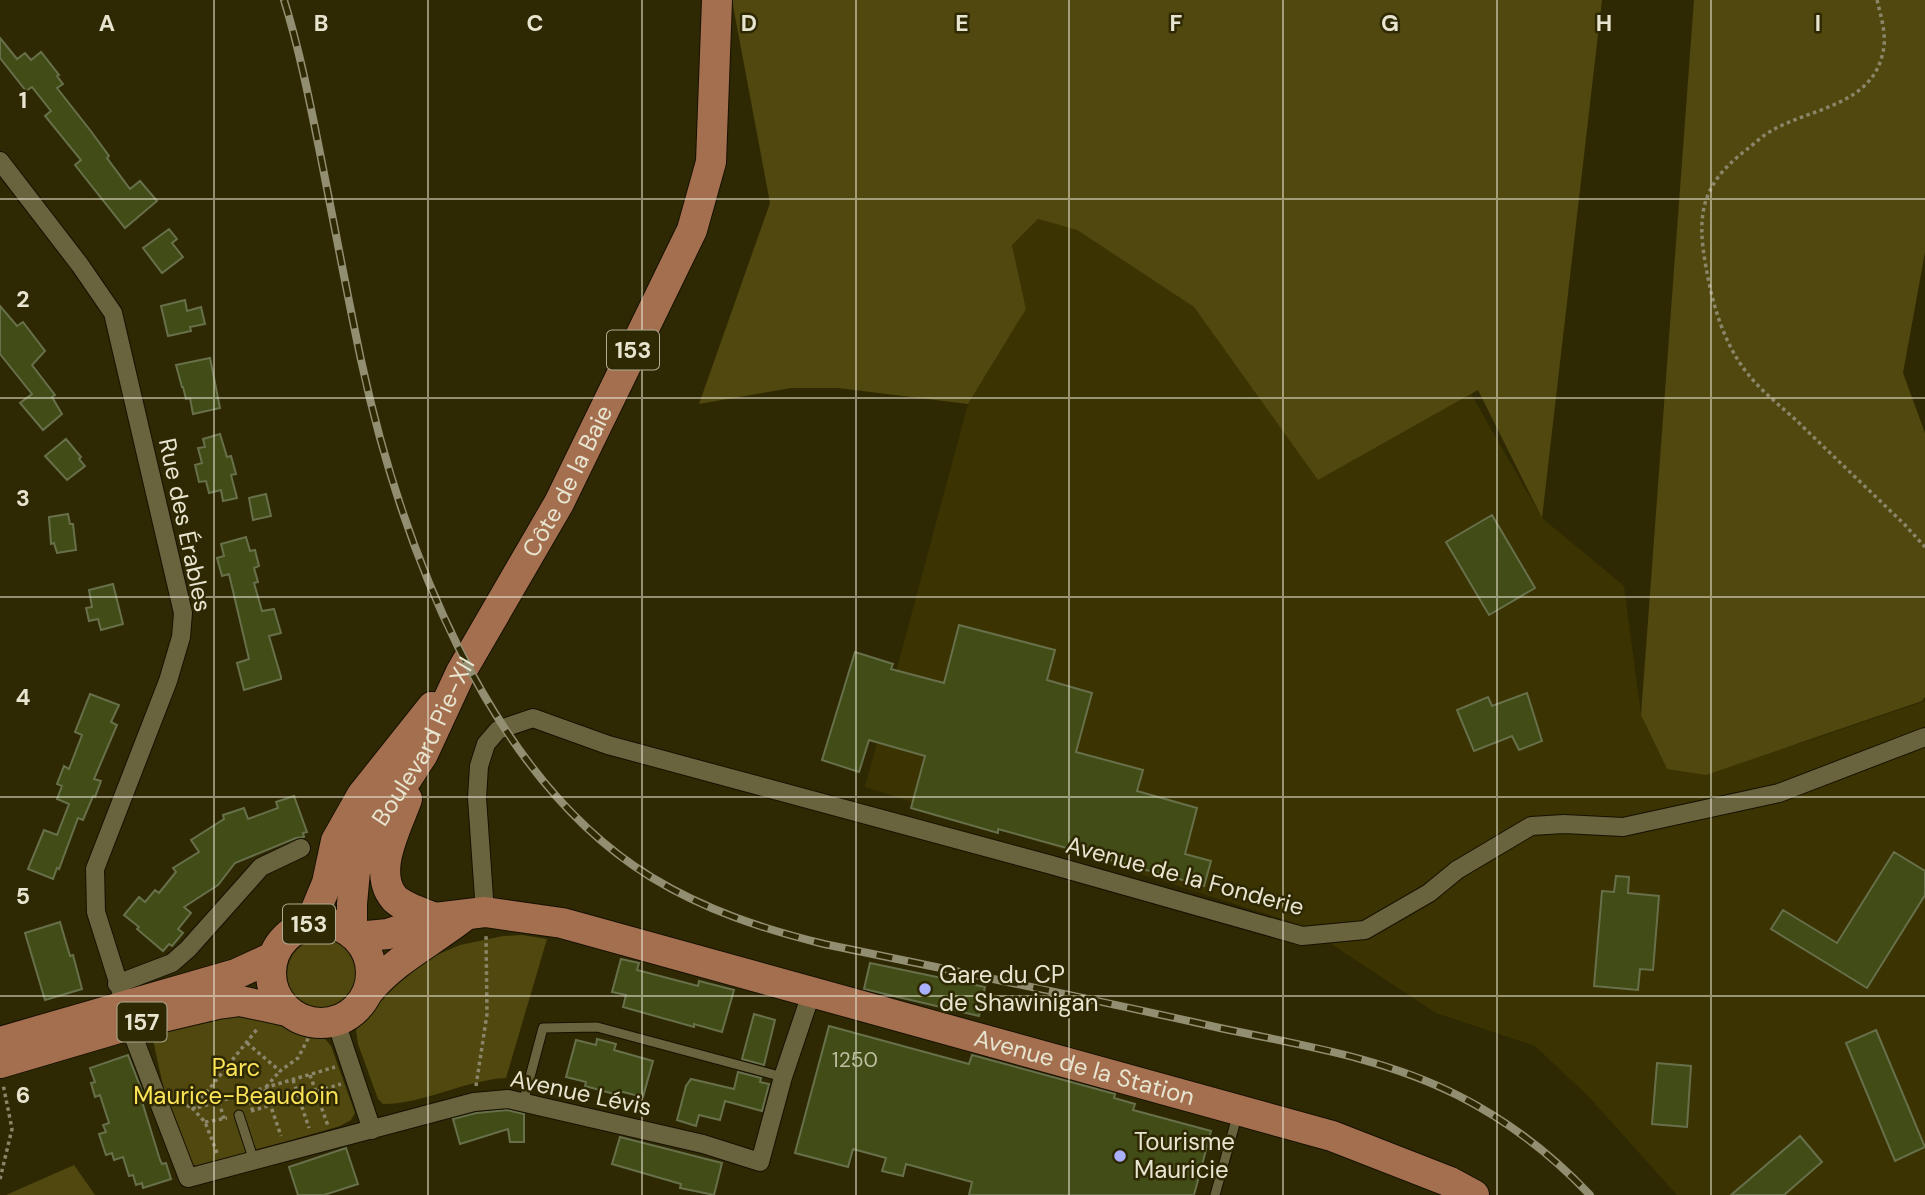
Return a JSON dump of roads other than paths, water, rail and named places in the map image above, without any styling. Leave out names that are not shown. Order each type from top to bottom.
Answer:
[{"type":"main road","name":"Côte de la Baie","points":[[461,672],[559,503],[692,230],[711,162],[717,0]]},
{"type":"main road","name":"Boulevard Pie-XII","points":[[354,936],[352,904],[355,871],[373,831],[423,754],[461,672]]},
{"type":"main road","name":"Boulevard Pie-XII","points":[[310,924],[327,883],[337,841],[362,795],[461,672]]},
{"type":"main road","points":[[423,754],[387,857],[385,878],[395,899],[435,918]]},
{"type":"main road","points":[[274,1017],[324,1026],[355,1010],[379,978],[401,961],[475,914]]},
{"type":"main road","name":"Avenue de la Station","points":[[354,936],[388,934],[435,918],[475,914],[562,923],[1332,1136],[1450,1182],[1474,1195]]},
{"type":"main road","name":"153","points":[[274,1017],[271,980],[273,957],[287,936],[310,924],[332,924],[354,936],[365,949],[370,963],[368,992]]},
{"type":"main road","name":"157","points":[[0,1042],[123,1004],[236,974],[273,957]]},
{"type":"main road","name":"157","points":[[0,1063],[123,1004],[240,1000],[274,1017]]},
{"type":"street","name":"Rue des Érables","points":[[0,161],[80,265],[113,313],[183,613],[181,637],[168,681],[95,869],[96,912],[123,1004],[188,1178]]},
{"type":"street","name":"Avenue de la Fonderie","points":[[475,914],[479,766],[486,744],[498,730],[533,718],[608,745],[1048,864],[1301,936],[1365,930],[1429,894],[1457,870],[1531,826],[1564,824],[1623,827],[1779,793],[1925,737]]},
{"type":"street","points":[[123,1004],[188,949],[261,867],[301,848]]},
{"type":"street","points":[[783,1077],[812,991]]},
{"type":"street","points":[[324,1026],[372,1130]]},
{"type":"street","name":"Avenue Lévis","points":[[188,1178],[253,1154],[372,1130],[474,1102],[508,1099],[703,1144],[760,1162],[783,1077]]},
{"type":"lane","points":[[523,1102],[543,1028],[597,1027],[783,1077]]},
{"type":"lane","points":[[1216,1195],[1239,1111]]},
{"type":"lane","points":[[239,1115],[253,1154]]},
{"type":"railway","points":[[284,0],[307,92],[361,360],[378,430],[426,576],[459,648],[497,716],[542,779],[593,833],[671,889],[713,909],[779,932],[824,944],[1311,1047],[1402,1072],[1459,1096],[1512,1128],[1545,1153],[1590,1195]]},
{"type":"place","name":"Gare du CP de Shawinigan","points":[[925,989]]},
{"type":"place","name":"Tourisme Mauricie","points":[[1120,1156]]},
{"type":"park label","name":"Parc Maurice-Beaudoin","points":[[236,1082]]}]
